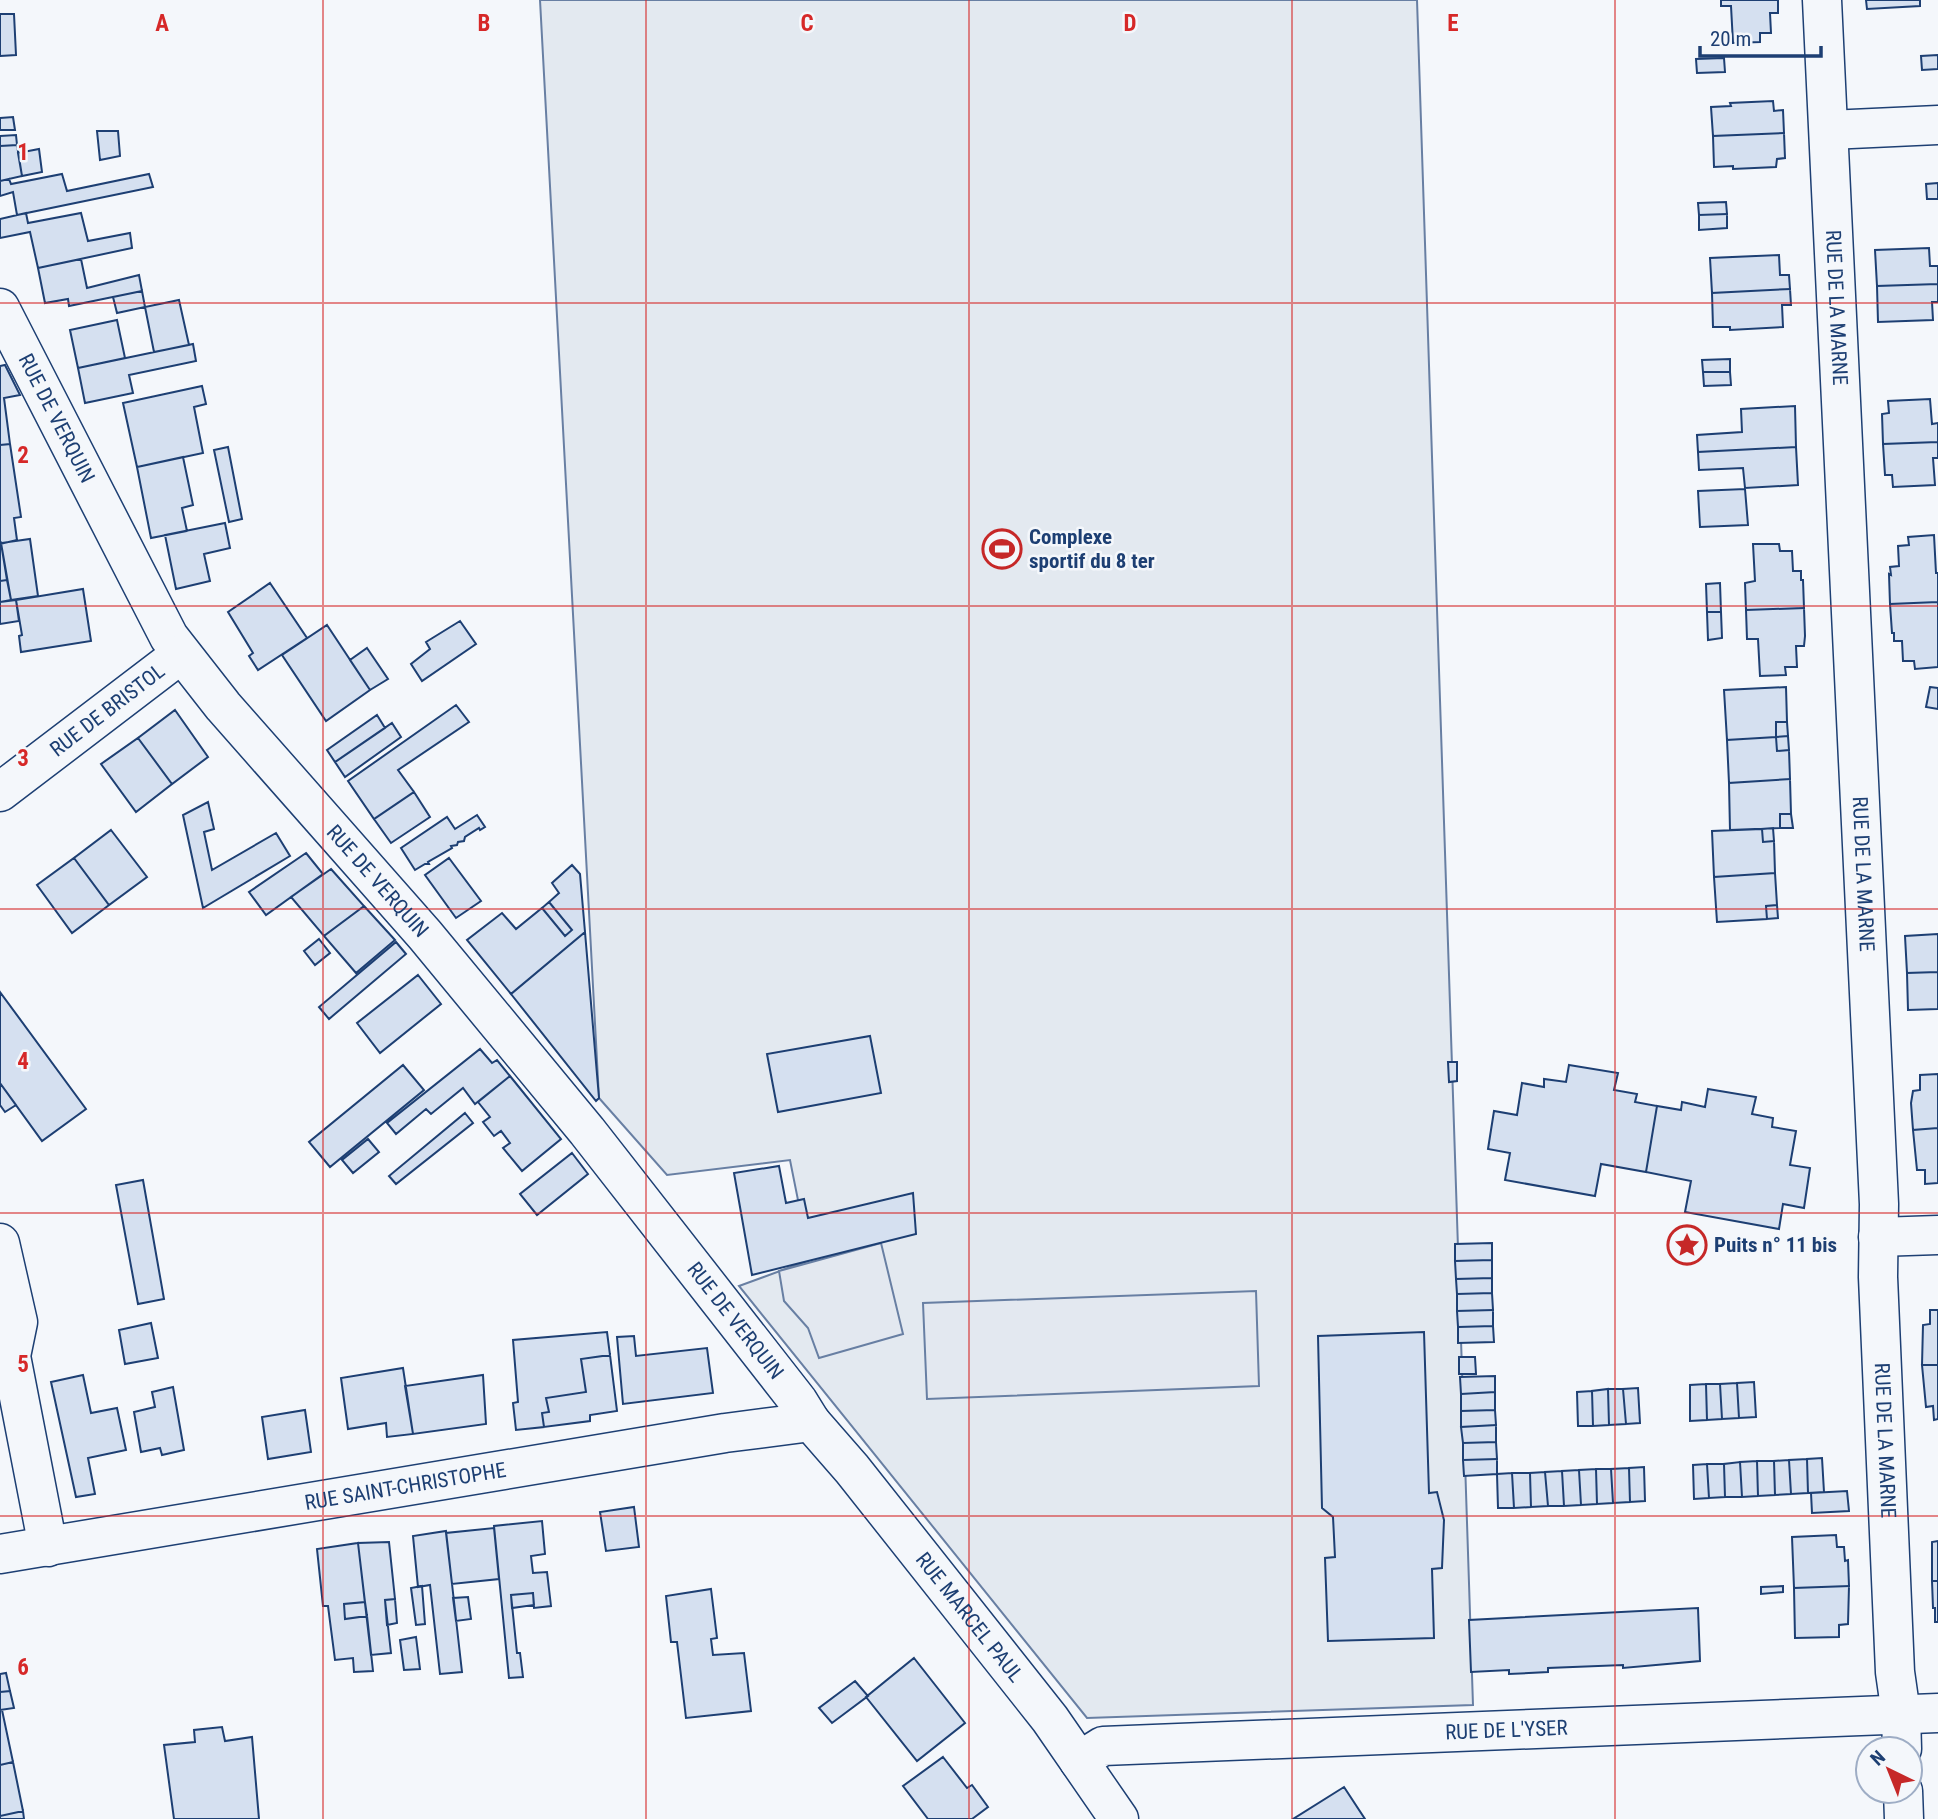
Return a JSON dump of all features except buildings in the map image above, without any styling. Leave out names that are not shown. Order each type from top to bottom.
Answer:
[{"type":"street","name":"RUE DE LA MARNE","points":[[1822,0],[1879,1204],[1894,1658],[1901,1731]]},
{"type":"street","points":[[1829,130],[1938,125]]},
{"type":"street","name":"RUE DE VERQUIN","points":[[0,307],[169,636],[181,654],[223,706],[425,935],[622,1173],[798,1401],[811,1422]]},
{"type":"street","name":"RUE DE BRISTOL","points":[[0,792],[181,654]]},
{"type":"street","points":[[1878,1237],[1938,1236]]},
{"type":"street","points":[[0,1243],[18,1322],[11,1356],[48,1546]]},
{"type":"street","name":"RUE SAINT-CHRISTOPHE","points":[[0,1554],[725,1433],[811,1422]]},
{"type":"street","name":"RUE MARCEL PAUL","points":[[811,1422],[860,1479],[1050,1719],[1119,1819]]},
{"type":"street","name":"RUE DE L'YSER","points":[[1079,1761],[1103,1746],[1901,1731],[1938,1713]]},
{"type":"shaded area","name":"Complexe sportif du 8 ter","points":[[540,0],[1417,0],[1473,1705],[1087,1718],[739,1286],[810,1260],[790,1160],[667,1175],[599,1098]]},
{"type":"shaded area","points":[[881,1243],[903,1334],[819,1358],[808,1328],[784,1301],[779,1271]]},
{"type":"shaded area","points":[[1256,1291],[1259,1386],[927,1399],[923,1303]]},
{"type":"place","name":"Complexe sportif du 8 ter","points":[[1002,549]]},
{"type":"place","name":"Puits n° 11 bis","points":[[1687,1245]]}]
